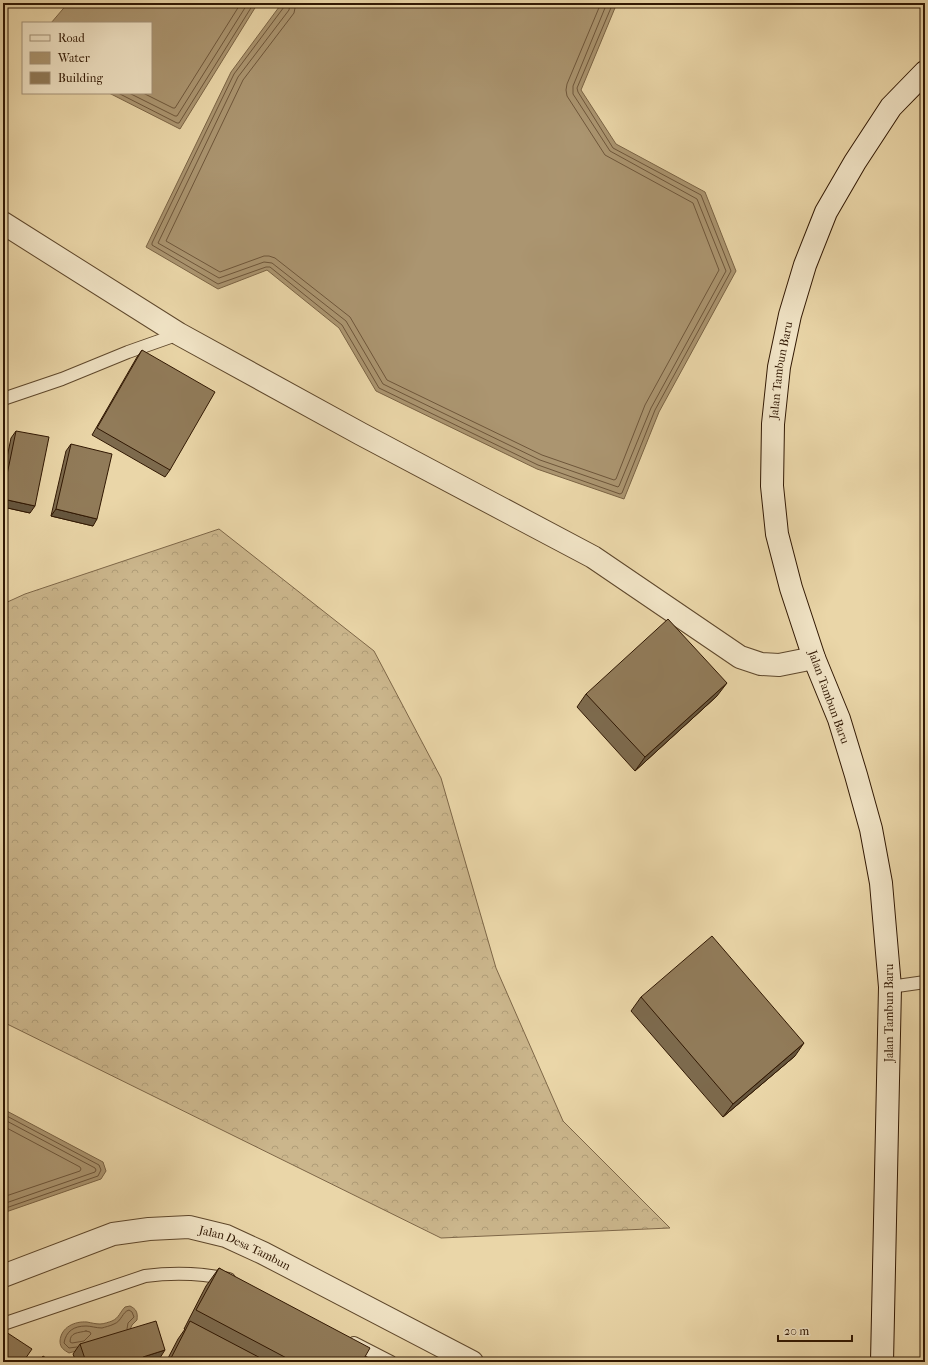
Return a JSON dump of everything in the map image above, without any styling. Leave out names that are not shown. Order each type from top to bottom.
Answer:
[{"type":"street","name":"Jalan Tambun Baru","points":[[882,1362],[890,987],[887,934],[881,882],[872,829],[839,719],[814,658],[791,588],[777,534],[772,486],[773,424],[779,367],[790,315],[804,265],[826,212],[855,162],[891,107],[925,72]]},
{"type":"street","points":[[3,223],[179,334],[361,434],[593,557],[740,657],[761,664],[779,665],[814,658]]},
{"type":"street","name":"Jalan Desa Tambun","points":[[3,1276],[113,1234],[150,1228],[190,1227],[226,1236],[263,1252],[450,1357],[472,1362]]},
{"type":"lane","points":[[3,399],[62,379],[128,352],[179,334]]},
{"type":"lane","points":[[890,987],[925,982]]},
{"type":"lane","points":[[3,1324],[145,1276],[165,1273],[208,1274],[238,1283]]},
{"type":"lane","points":[[342,1337],[391,1362]]},
{"type":"green space","points":[[219,529],[374,651],[441,778],[496,968],[563,1121],[670,1228],[441,1238],[3,1022],[3,604],[25,594]]},
{"type":"water","points":[[68,3],[258,3],[180,129],[111,94],[152,94],[152,22],[52,22]]},
{"type":"water","points":[[282,3],[617,3],[581,90],[616,144],[705,192],[736,271],[659,412],[624,499],[537,469],[376,391],[339,328],[267,270],[218,289],[146,247],[231,72]]},
{"type":"water","points":[[3,1109],[103,1162],[106,1171],[101,1179],[3,1213]]},
{"type":"water","points":[[130,1306],[134,1308],[137,1313],[137,1320],[132,1325],[129,1332],[69,1353],[62,1347],[60,1343],[61,1336],[69,1326],[82,1322],[103,1324],[112,1321],[125,1307]]},
{"type":"building","points":[[142,350],[215,392],[170,470],[97,428]]},
{"type":"building","points":[[16,431],[49,437],[35,506],[3,499]]},
{"type":"building","points":[[71,444],[112,454],[97,519],[56,509]]},
{"type":"building","points":[[668,619],[727,683],[645,757],[586,694]]},
{"type":"building","points":[[712,936],[804,1043],[733,1104],[641,997]]},
{"type":"building","points":[[219,1268],[370,1348],[362,1362],[294,1362],[196,1310]]},
{"type":"building","points":[[156,1321],[165,1350],[143,1357],[145,1362],[86,1362],[80,1344]]},
{"type":"building","points":[[190,1321],[268,1362],[169,1362]]},
{"type":"building","points":[[3,1330],[32,1349],[23,1362],[3,1362]]},
{"type":"building","points":[[43,1356],[52,1362],[38,1362]]}]
